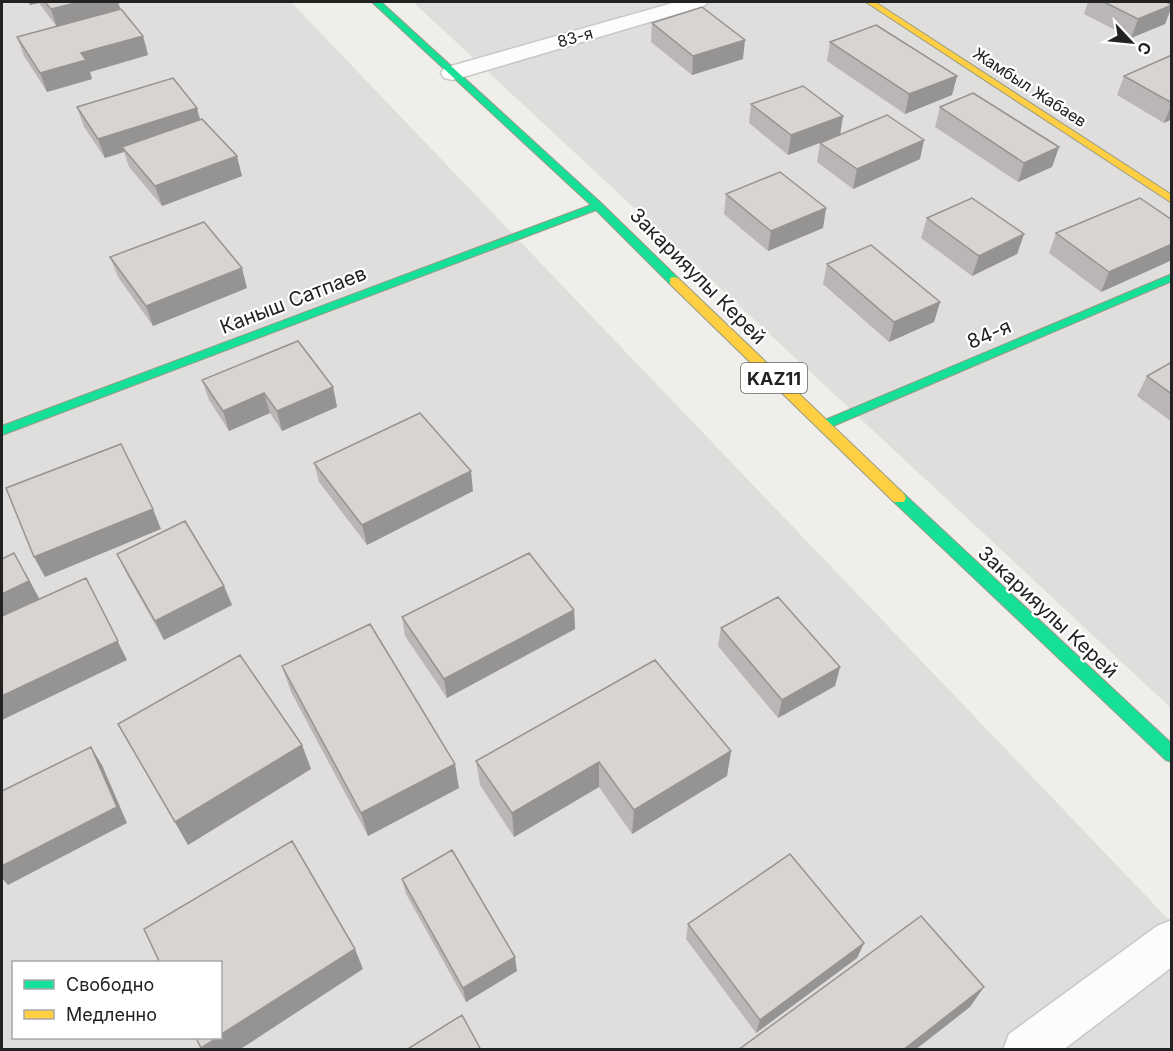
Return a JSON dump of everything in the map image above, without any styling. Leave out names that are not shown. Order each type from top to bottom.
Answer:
[{"type":"main road","name":"Закарияулы Керей","points":[[376,2],[598,206],[822,426],[1172,755]]},
{"type":"main road","name":"Жамбыл Жабаев","points":[[870,2],[1172,200]]},
{"type":"main road","name":"Каныш Сатпаев","points":[[2,431],[598,206]]},
{"type":"main road","name":"84-я","points":[[822,426],[1172,277]]},
{"type":"street","name":"83-я","points":[[452,73],[698,2]]},
{"type":"street","points":[[1025,1050],[1172,941]]},
{"type":"shaded area","points":[[2,2],[291,2],[1171,922],[1171,1049],[2,1050]]},
{"type":"shaded area","points":[[413,2],[1171,2],[1171,708]]},
{"type":"building","points":[[45,2],[80,2],[51,9]]},
{"type":"building","points":[[1104,2],[1166,2],[1172,5],[1138,19]]},
{"type":"building","points":[[702,7],[745,40],[693,56],[652,23]]},
{"type":"building","points":[[121,9],[143,36],[81,53],[86,60],[40,73],[17,37]]},
{"type":"building","points":[[876,25],[957,76],[909,94],[830,42]]},
{"type":"building","points":[[1172,55],[1172,103],[1124,76]]},
{"type":"building","points":[[173,78],[197,108],[98,139],[77,107]]},
{"type":"building","points":[[803,86],[843,116],[791,135],[751,104]]},
{"type":"building","points":[[973,93],[1059,147],[1024,163],[940,107]]},
{"type":"building","points":[[887,115],[924,140],[857,169],[820,143]]},
{"type":"building","points":[[202,119],[237,156],[155,186],[122,147]]},
{"type":"building","points":[[780,172],[826,208],[771,231],[726,194]]},
{"type":"building","points":[[972,198],[1024,234],[979,256],[927,218]]},
{"type":"building","points":[[1140,198],[1172,220],[1172,244],[1109,272],[1056,233]]},
{"type":"building","points":[[204,222],[242,268],[146,306],[110,257]]},
{"type":"building","points":[[871,245],[940,302],[894,322],[827,264]]},
{"type":"building","points":[[298,341],[333,387],[277,411],[264,393],[223,411],[202,380]]},
{"type":"building","points":[[1172,362],[1172,394],[1147,376]]},
{"type":"building","points":[[420,413],[471,471],[362,525],[314,463]]},
{"type":"building","points":[[121,444],[153,509],[34,557],[6,488]]},
{"type":"building","points":[[185,521],[224,586],[155,621],[117,554]]},
{"type":"building","points":[[14,553],[29,581],[2,594],[2,559]]},
{"type":"building","points":[[529,553],[574,610],[444,679],[402,617]]},
{"type":"building","points":[[86,578],[118,641],[2,696],[2,616]]},
{"type":"building","points":[[778,597],[840,667],[782,700],[721,628]]},
{"type":"building","points":[[370,624],[455,764],[361,813],[282,666]]},
{"type":"building","points":[[240,655],[302,745],[175,822],[118,724]]},
{"type":"building","points":[[655,660],[731,751],[634,810],[599,762],[512,813],[476,761]]},
{"type":"building","points":[[91,747],[117,807],[2,866],[2,791]]},
{"type":"building","points":[[292,841],[355,949],[222,1034],[222,961],[159,961],[144,929]]},
{"type":"building","points":[[452,850],[515,957],[463,988],[402,879]]},
{"type":"building","points":[[790,854],[864,943],[760,1020],[688,924]]},
{"type":"building","points":[[921,916],[984,987],[903,1050],[738,1050]]},
{"type":"building","points":[[462,1015],[481,1050],[406,1050]]},
{"type":"building","points":[[196,1039],[215,1039],[201,1048]]},
{"type":"traffic: fast","points":[[376,2],[598,206],[674,281]]},
{"type":"traffic: fast","points":[[2,431],[598,206]]},
{"type":"traffic: fast","points":[[822,426],[1172,277]]},
{"type":"traffic: fast","points":[[899,498],[1172,755]]},
{"type":"traffic: slow","points":[[870,2],[1172,200]]},
{"type":"traffic: slow","points":[[674,281],[899,498]]}]
